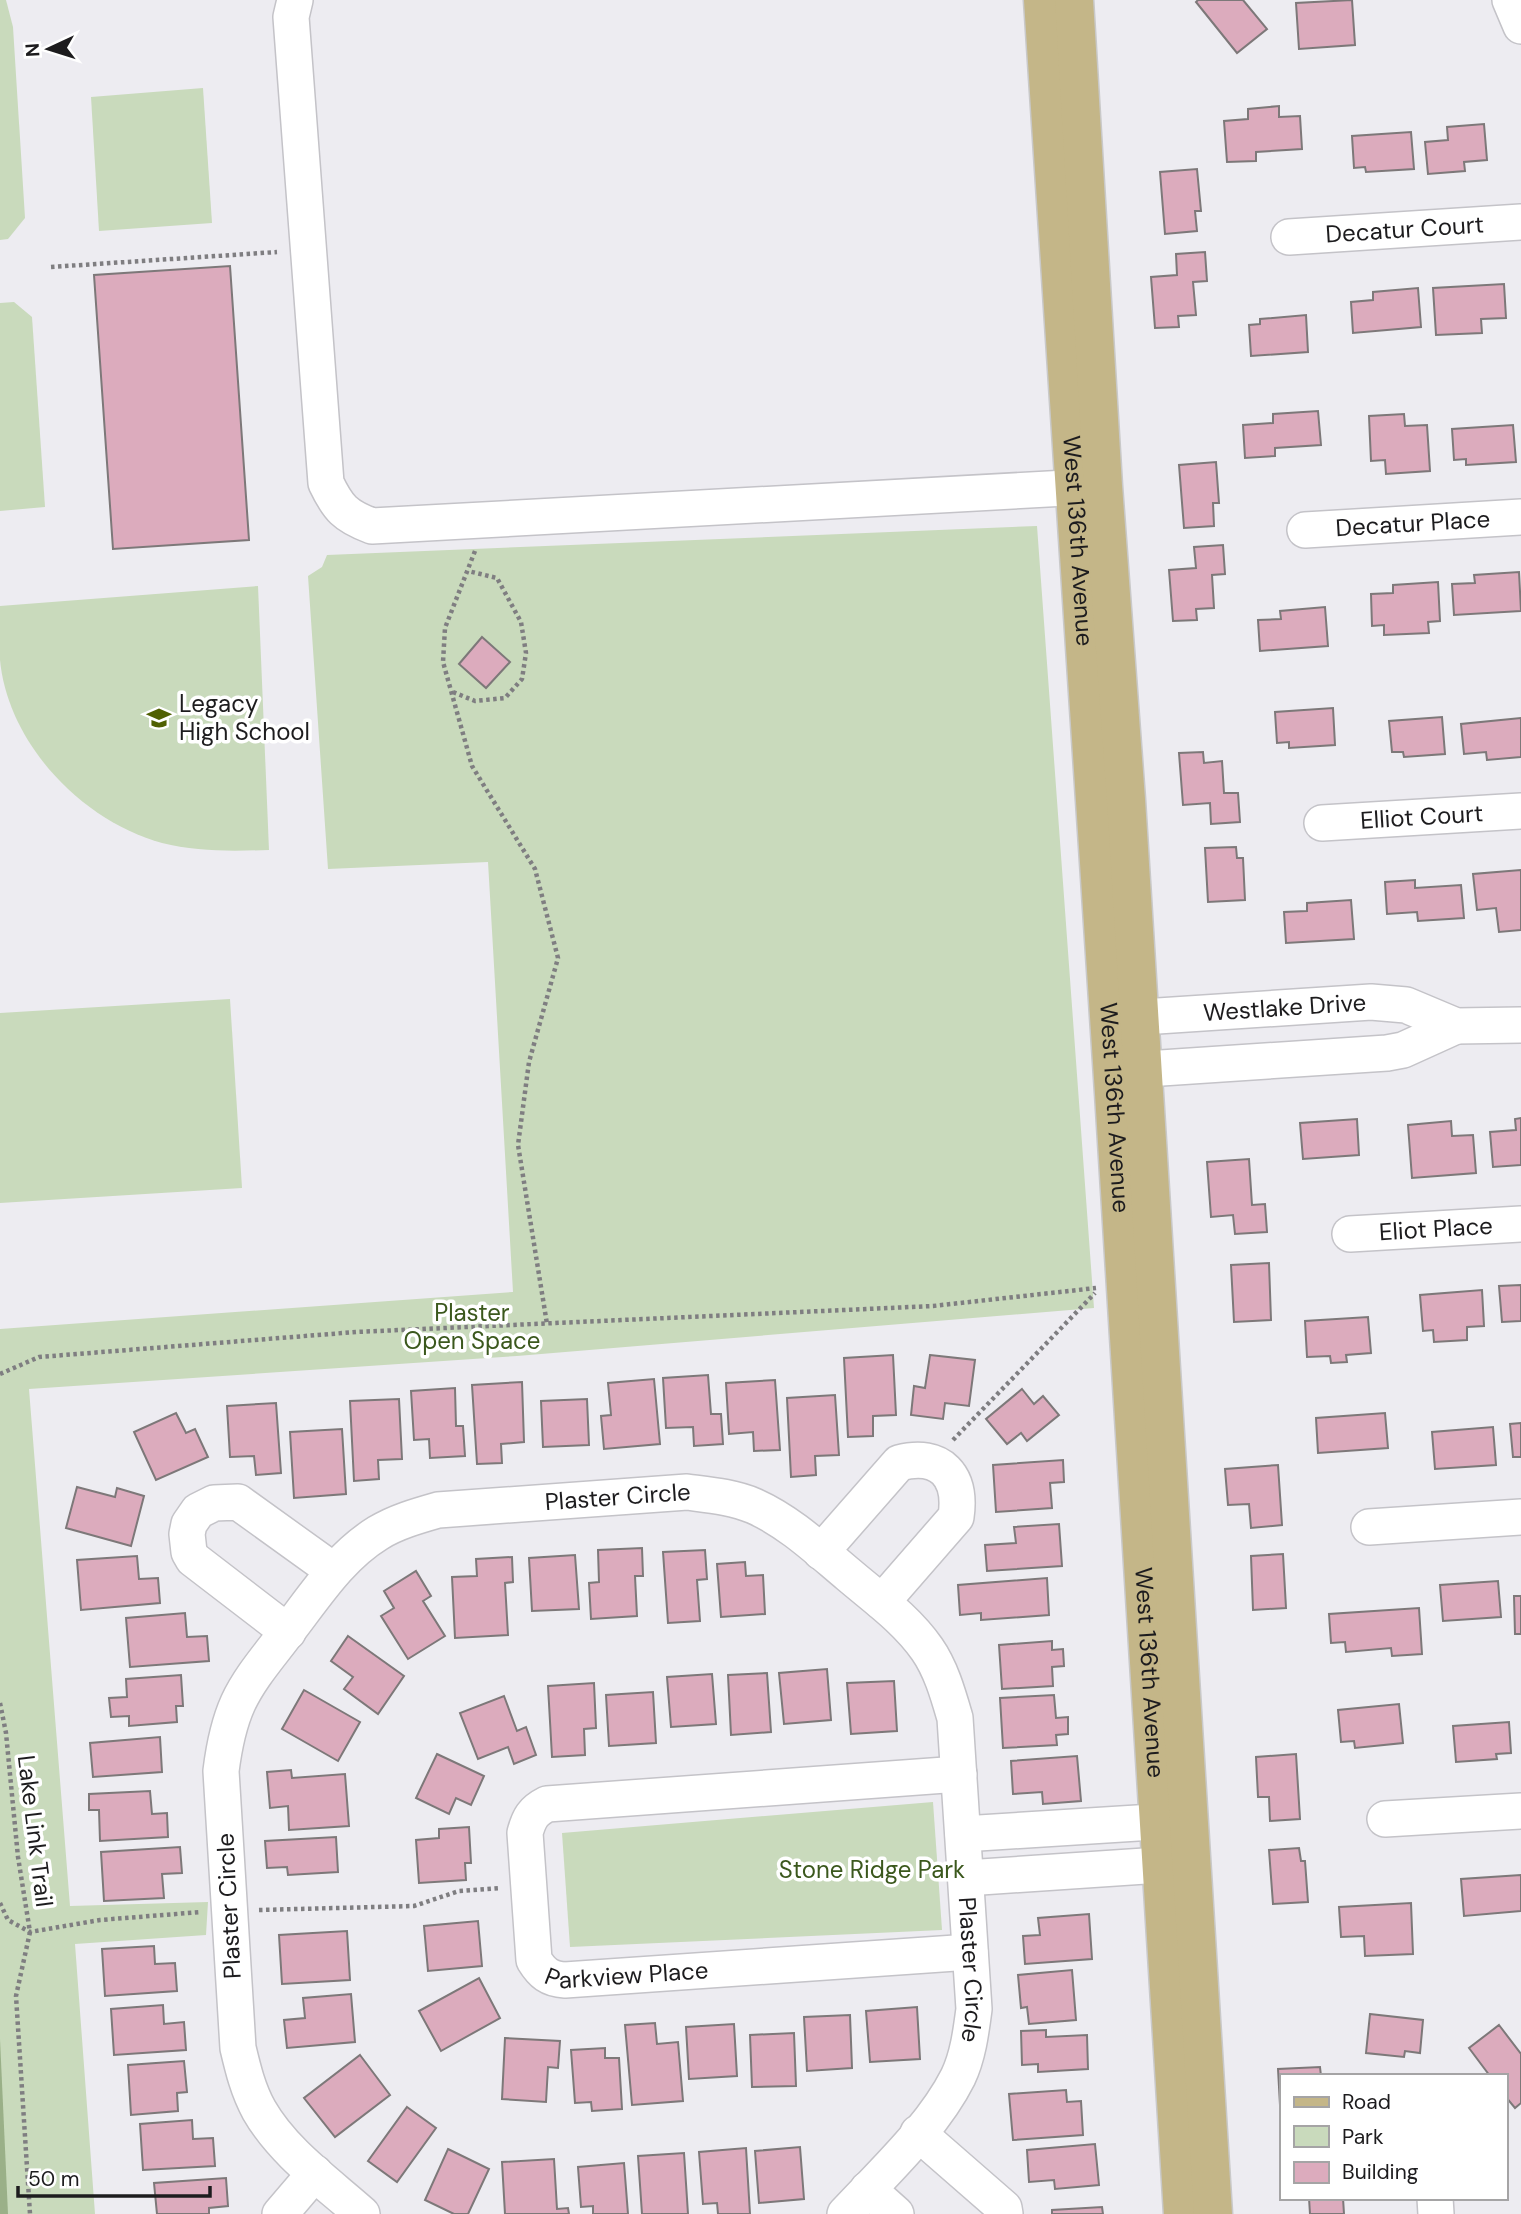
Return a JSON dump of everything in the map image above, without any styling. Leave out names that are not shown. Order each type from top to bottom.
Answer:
[{"type":"main road","name":"West 136th Avenue","points":[[1043,0],[1089,487],[1124,1019],[1174,1820],[1183,2214]]},
{"type":"main road","name":"West 136th Avenue","points":[[1074,0],[1089,487]]},
{"type":"main road","name":"West 136th Avenue","points":[[1176,1864],[1213,2214]]},
{"type":"street","points":[[295,0],[291,17],[326,483],[336,503],[351,518],[372,526],[1089,487]]},
{"type":"street","points":[[1510,0],[1521,26]]},
{"type":"street","name":"Decatur Court","points":[[1289,237],[1521,222]]},
{"type":"street","name":"Decatur Place","points":[[1305,530],[1521,517]]},
{"type":"street","name":"Elliot Court","points":[[1322,823],[1521,811]]},
{"type":"street","name":"Westlake Drive","points":[[1124,1019],[1381,1002],[1406,1005],[1456,1026]]},
{"type":"street","name":"Westlake Drive","points":[[1127,1070],[1387,1053],[1403,1050],[1456,1026],[1521,1025]]},
{"type":"street","name":"Eliot Place","points":[[1350,1234],[1521,1224]]},
{"type":"street","points":[[821,1552],[899,1463],[926,1461],[949,1472],[956,1488],[956,1517],[882,1602]]},
{"type":"street","name":"Plaster Circle","points":[[362,2214],[277,2136],[258,2109],[243,2069],[238,2048],[221,1771],[233,1714],[247,1686],[334,1571],[349,1555],[378,1533],[406,1519],[438,1510],[687,1492],[720,1496],[753,1505],[782,1521],[906,1624],[927,1650],[945,1682],[955,1717],[974,2009],[970,2043],[959,2075],[941,2107],[856,2202],[896,2214]]},
{"type":"street","points":[[288,1632],[192,1559],[187,1534],[189,1524],[198,1511],[214,1503],[238,1502],[334,1571]]},
{"type":"street","points":[[1369,1527],[1521,1517]]},
{"type":"street","name":"Parkview Place","points":[[959,1774],[547,1804],[536,1810],[528,1820],[525,1833],[534,1960],[542,1972],[553,1979],[970,1952]]},
{"type":"street","points":[[1385,1819],[1521,1811]]},
{"type":"street","points":[[963,1834],[1174,1820]]},
{"type":"street","name":"Plaster Circle","points":[[966,1878],[1176,1864]]},
{"type":"street","points":[[918,2133],[1004,2208],[1005,2214]]},
{"type":"street","points":[[280,2214],[315,2173]]},
{"type":"path","points":[[51,267],[278,252]]},
{"type":"path","points":[[476,549],[445,628],[443,662],[472,766],[535,869],[558,958],[529,1062],[518,1145],[547,1324]]},
{"type":"path","points":[[452,692],[475,701],[505,698],[522,679],[526,653],[521,622],[497,578],[468,571]]},
{"type":"path","points":[[0,1374],[39,1357],[355,1332],[933,1306],[1101,1287],[957,1434],[937,1465]]},
{"type":"path","name":"Lake Link Trail","points":[[0,1703],[6,1733],[18,1857],[30,1932],[16,1996],[30,2214]]},
{"type":"green space","points":[[0,0],[6,0],[13,27],[25,218],[8,239],[0,240]]},
{"type":"green space","points":[[203,88],[212,223],[99,231],[91,97]]},
{"type":"green space","points":[[14,302],[32,317],[45,507],[0,511],[0,303]]},
{"type":"green space","name":"Plaster Open Space","points":[[1037,526],[1094,1308],[517,1356],[29,1389],[70,1906],[208,1902],[206,1935],[75,1944],[95,2214],[0,2214],[0,1329],[513,1292],[488,862],[328,869],[308,576],[322,567],[327,555]]},
{"type":"green space","points":[[258,586],[269,850],[229,851],[162,843],[132,832],[104,817],[78,798],[54,775],[17,721],[6,691],[0,660],[0,606]]},
{"type":"green space","points":[[230,999],[242,1188],[0,1203],[0,1013]]},
{"type":"green space","name":"Stone Ridge Park","points":[[933,1802],[942,1930],[570,1947],[562,1833]]},
{"type":"green space","points":[[0,2039],[8,2214],[0,2214]]},
{"type":"building","points":[[1243,0],[1267,29],[1237,53],[1196,2]]},
{"type":"building","points":[[1352,0],[1355,45],[1299,49],[1296,3]]},
{"type":"building","points":[[1279,106],[1279,117],[1300,116],[1302,149],[1256,152],[1256,161],[1227,162],[1224,121],[1248,119],[1248,109]]},
{"type":"building","points":[[1484,124],[1487,160],[1464,162],[1465,171],[1428,174],[1425,142],[1448,140],[1447,127]]},
{"type":"building","points":[[1411,132],[1414,169],[1366,172],[1365,167],[1354,168],[1352,136]]},
{"type":"building","points":[[1197,169],[1201,211],[1195,211],[1197,231],[1165,234],[1160,172]]},
{"type":"building","points":[[1205,252],[1207,281],[1193,282],[1196,315],[1178,316],[1179,327],[1155,328],[1151,277],[1177,275],[1176,254]]},
{"type":"building","points":[[230,266],[249,540],[113,549],[94,275]]},
{"type":"building","points":[[1504,284],[1506,318],[1481,319],[1482,333],[1436,335],[1433,288]]},
{"type":"building","points":[[1418,288],[1421,327],[1353,333],[1351,302],[1373,300],[1373,292]]},
{"type":"building","points":[[1306,315],[1308,352],[1251,356],[1249,325],[1260,324],[1260,319]]},
{"type":"building","points":[[1318,411],[1321,445],[1275,448],[1275,456],[1245,458],[1243,425],[1273,423],[1273,414]]},
{"type":"building","points":[[1404,414],[1405,426],[1427,425],[1430,471],[1386,474],[1385,460],[1371,461],[1369,416]]},
{"type":"building","points":[[1513,425],[1516,462],[1466,465],[1466,459],[1454,460],[1452,429]]},
{"type":"building","points":[[1216,462],[1219,503],[1213,503],[1214,526],[1184,528],[1179,465]]},
{"type":"building","points":[[1223,545],[1225,574],[1212,575],[1214,608],[1196,609],[1197,620],[1173,621],[1169,570],[1196,568],[1194,547]]},
{"type":"building","points":[[1519,572],[1521,611],[1454,615],[1452,584],[1475,583],[1474,575]]},
{"type":"building","points":[[1438,582],[1440,621],[1428,622],[1429,633],[1384,635],[1384,625],[1372,626],[1371,594],[1393,593],[1393,585]]},
{"type":"building","points":[[1325,607],[1328,646],[1260,651],[1258,620],[1281,619],[1280,611]]},
{"type":"building","points":[[482,637],[510,662],[486,688],[459,664]]},
{"type":"building","points":[[1333,708],[1335,745],[1289,748],[1289,742],[1277,743],[1275,712]]},
{"type":"building","points":[[1442,717],[1445,754],[1404,757],[1403,752],[1392,752],[1389,721]]},
{"type":"building","points":[[1521,718],[1521,757],[1487,760],[1486,752],[1464,754],[1461,724]]},
{"type":"building","points":[[1203,752],[1204,763],[1222,761],[1224,793],[1238,793],[1240,822],[1211,824],[1210,803],[1183,805],[1179,753]]},
{"type":"building","points":[[1236,847],[1237,858],[1243,858],[1245,900],[1208,902],[1205,848]]},
{"type":"building","points":[[1521,870],[1521,930],[1499,932],[1496,908],[1477,910],[1473,874]]},
{"type":"building","points":[[1415,880],[1415,888],[1461,885],[1464,918],[1418,921],[1417,912],[1387,914],[1385,882]]},
{"type":"building","points":[[1351,900],[1354,939],[1286,943],[1284,912],[1307,911],[1307,903]]},
{"type":"building","points":[[1521,1118],[1521,1165],[1493,1167],[1490,1132],[1516,1130],[1515,1119]]},
{"type":"building","points":[[1357,1119],[1359,1155],[1303,1159],[1300,1123]]},
{"type":"building","points":[[1451,1121],[1452,1136],[1473,1135],[1476,1173],[1412,1178],[1408,1125]]},
{"type":"building","points":[[1249,1159],[1252,1205],[1265,1204],[1267,1232],[1235,1234],[1233,1215],[1211,1217],[1207,1162]]},
{"type":"building","points":[[1269,1263],[1271,1320],[1234,1322],[1231,1265]]},
{"type":"building","points":[[1521,1285],[1521,1321],[1502,1322],[1499,1286]]},
{"type":"building","points":[[1482,1290],[1484,1326],[1467,1327],[1467,1340],[1434,1342],[1433,1330],[1423,1331],[1420,1295]]},
{"type":"building","points":[[1368,1317],[1371,1353],[1346,1355],[1347,1362],[1331,1363],[1330,1356],[1307,1357],[1305,1321]]},
{"type":"building","points":[[893,1355],[896,1415],[873,1416],[873,1436],[848,1437],[844,1358]]},
{"type":"building","points":[[930,1355],[975,1360],[969,1406],[945,1403],[943,1419],[911,1415],[914,1386],[925,1388]]},
{"type":"building","points":[[708,1375],[711,1414],[721,1414],[723,1444],[694,1446],[693,1427],[666,1428],[663,1378]]},
{"type":"building","points":[[654,1379],[660,1444],[604,1449],[601,1416],[611,1415],[608,1383]]},
{"type":"building","points":[[775,1380],[780,1450],[754,1451],[753,1432],[729,1434],[726,1383]]},
{"type":"building","points":[[522,1382],[524,1442],[501,1444],[502,1463],[477,1464],[472,1385]]},
{"type":"building","points":[[455,1388],[456,1426],[463,1426],[465,1456],[430,1458],[429,1439],[414,1440],[411,1391]]},
{"type":"building","points":[[1022,1389],[1034,1404],[1043,1396],[1059,1415],[1027,1441],[1021,1433],[1007,1444],[986,1419]]},
{"type":"building","points":[[835,1395],[839,1455],[815,1456],[816,1475],[791,1477],[787,1398]]},
{"type":"building","points":[[399,1399],[402,1459],[378,1460],[379,1479],[354,1481],[350,1401]]},
{"type":"building","points":[[587,1399],[589,1445],[543,1447],[541,1401]]},
{"type":"building","points":[[276,1403],[281,1473],[256,1475],[254,1456],[230,1457],[227,1406]]},
{"type":"building","points":[[176,1413],[186,1433],[195,1429],[208,1457],[156,1480],[134,1432]]},
{"type":"building","points":[[1385,1413],[1388,1448],[1318,1453],[1316,1418]]},
{"type":"building","points":[[1521,1423],[1521,1457],[1513,1457],[1510,1424]]},
{"type":"building","points":[[1493,1427],[1496,1465],[1435,1469],[1432,1432]]},
{"type":"building","points":[[342,1429],[346,1494],[294,1498],[290,1432]]},
{"type":"building","points":[[1063,1460],[1064,1482],[1050,1483],[1052,1508],[996,1512],[993,1465]]},
{"type":"building","points":[[1278,1465],[1282,1525],[1251,1528],[1249,1504],[1228,1505],[1225,1469]]},
{"type":"building","points":[[77,1487],[115,1497],[117,1488],[144,1496],[131,1546],[66,1528]]},
{"type":"building","points":[[1059,1524],[1062,1566],[987,1571],[985,1545],[1016,1543],[1014,1527]]},
{"type":"building","points":[[642,1548],[643,1576],[635,1576],[637,1616],[591,1619],[589,1583],[599,1582],[598,1550]]},
{"type":"building","points":[[705,1550],[707,1579],[697,1580],[700,1621],[668,1623],[663,1552]]},
{"type":"building","points":[[1283,1554],[1286,1608],[1253,1610],[1251,1556]]},
{"type":"building","points":[[575,1555],[579,1609],[532,1611],[529,1558]]},
{"type":"building","points":[[137,1556],[139,1579],[158,1578],[160,1603],[81,1610],[77,1560]]},
{"type":"building","points":[[512,1557],[513,1582],[505,1583],[508,1635],[455,1638],[452,1577],[477,1576],[476,1559]]},
{"type":"building","points":[[745,1562],[746,1576],[763,1575],[765,1614],[721,1617],[717,1564]]},
{"type":"building","points":[[416,1571],[431,1596],[423,1601],[445,1636],[408,1659],[381,1616],[394,1608],[384,1591]]},
{"type":"building","points":[[1047,1578],[1049,1615],[981,1620],[981,1613],[960,1615],[958,1585]]},
{"type":"building","points":[[1498,1581],[1501,1617],[1443,1621],[1440,1585]]},
{"type":"building","points":[[1514,1596],[1521,1596],[1521,1634],[1515,1634]]},
{"type":"building","points":[[1419,1608],[1422,1654],[1392,1656],[1391,1648],[1346,1652],[1345,1642],[1331,1643],[1329,1614]]},
{"type":"building","points":[[185,1613],[187,1637],[207,1636],[209,1661],[130,1667],[126,1618]]},
{"type":"building","points":[[348,1636],[404,1676],[378,1714],[344,1689],[353,1677],[331,1661]]},
{"type":"building","points":[[1052,1641],[1052,1650],[1063,1649],[1064,1666],[1052,1667],[1053,1686],[1002,1689],[999,1645]]},
{"type":"building","points":[[827,1669],[831,1720],[784,1724],[779,1673]]},
{"type":"building","points":[[767,1673],[771,1732],[731,1735],[728,1675]]},
{"type":"building","points":[[712,1674],[716,1724],[671,1727],[667,1677]]},
{"type":"building","points":[[181,1675],[183,1706],[176,1706],[177,1722],[129,1726],[129,1716],[111,1717],[109,1698],[127,1697],[126,1679]]},
{"type":"building","points":[[894,1681],[897,1731],[851,1734],[847,1683]]},
{"type":"building","points":[[594,1683],[596,1728],[584,1729],[585,1755],[552,1757],[548,1686]]},
{"type":"building","points":[[304,1690],[360,1722],[338,1761],[282,1729]]},
{"type":"building","points":[[653,1692],[656,1743],[609,1746],[606,1695]]},
{"type":"building","points":[[1054,1695],[1056,1718],[1068,1717],[1068,1734],[1056,1735],[1057,1745],[1003,1748],[1000,1698]]},
{"type":"building","points":[[504,1696],[517,1731],[526,1727],[536,1755],[514,1764],[508,1747],[478,1759],[460,1713]]},
{"type":"building","points":[[1399,1704],[1403,1743],[1355,1748],[1354,1741],[1341,1742],[1338,1710]]},
{"type":"building","points":[[1509,1722],[1511,1753],[1496,1754],[1497,1759],[1456,1762],[1453,1726]]},
{"type":"building","points":[[160,1737],[162,1772],[93,1777],[90,1743]]},
{"type":"building","points":[[437,1754],[484,1776],[471,1805],[456,1798],[449,1814],[416,1798]]},
{"type":"building","points":[[1296,1754],[1300,1819],[1270,1821],[1269,1797],[1258,1797],[1256,1757]]},
{"type":"building","points":[[1077,1756],[1081,1801],[1043,1804],[1042,1792],[1013,1794],[1011,1761]]},
{"type":"building","points":[[291,1770],[292,1778],[345,1774],[349,1826],[289,1830],[288,1806],[270,1808],[267,1772]]},
{"type":"building","points":[[150,1791],[152,1814],[167,1813],[168,1837],[100,1841],[99,1810],[89,1810],[89,1794]]},
{"type":"building","points":[[469,1827],[471,1863],[465,1863],[466,1880],[419,1883],[416,1840],[439,1838],[439,1829]]},
{"type":"building","points":[[336,1837],[338,1872],[288,1875],[287,1867],[267,1868],[265,1841]]},
{"type":"building","points":[[180,1847],[182,1873],[162,1874],[164,1898],[104,1901],[101,1852]]},
{"type":"building","points":[[1299,1848],[1301,1861],[1305,1861],[1308,1902],[1273,1904],[1269,1850]]},
{"type":"building","points":[[1521,1875],[1521,1911],[1464,1916],[1461,1879]]},
{"type":"building","points":[[1411,1903],[1413,1954],[1365,1956],[1364,1936],[1341,1937],[1339,1907]]},
{"type":"building","points":[[1089,1914],[1092,1959],[1025,1964],[1023,1936],[1040,1935],[1038,1918]]},
{"type":"building","points":[[478,1921],[482,1966],[428,1971],[424,1926]]},
{"type":"building","points":[[347,1931],[350,1980],[282,1984],[279,1935]]},
{"type":"building","points":[[154,1946],[155,1964],[175,1963],[177,1991],[105,1996],[102,1949]]},
{"type":"building","points":[[1072,1970],[1076,2020],[1029,2024],[1027,2007],[1021,2008],[1018,1975]]},
{"type":"building","points":[[479,1978],[500,2018],[441,2051],[419,2011]]},
{"type":"building","points":[[351,1994],[355,2042],[287,2048],[284,2020],[305,2018],[303,1998]]},
{"type":"building","points":[[163,2005],[164,2024],[184,2022],[186,2050],[114,2055],[111,2009]]},
{"type":"building","points":[[917,2007],[920,2059],[870,2062],[866,2011]]},
{"type":"building","points":[[1370,2014],[1423,2020],[1420,2053],[1405,2051],[1404,2057],[1366,2053]]},
{"type":"building","points":[[850,2015],[852,2068],[807,2071],[804,2017]]},
{"type":"building","points":[[655,2023],[657,2044],[678,2042],[683,2101],[632,2105],[625,2025]]},
{"type":"building","points":[[734,2024],[737,2076],[689,2079],[686,2027]]},
{"type":"building","points":[[1499,2025],[1521,2054],[1521,2103],[1515,2108],[1507,2098],[1507,2074],[1488,2074],[1469,2048]]},
{"type":"building","points":[[1046,2030],[1046,2037],[1087,2035],[1088,2069],[1038,2072],[1038,2064],[1022,2065],[1021,2031]]},
{"type":"building","points":[[794,2033],[796,2086],[752,2087],[750,2035]]},
{"type":"building","points":[[505,2038],[560,2041],[558,2068],[548,2067],[546,2102],[502,2099]]},
{"type":"building","points":[[605,2048],[605,2058],[619,2058],[622,2109],[592,2111],[591,2102],[575,2103],[571,2050]]},
{"type":"building","points":[[360,2055],[390,2095],[335,2137],[304,2098]]},
{"type":"building","points":[[184,2061],[187,2092],[177,2093],[178,2111],[131,2115],[128,2065]]},
{"type":"building","points":[[1320,2067],[1321,2074],[1280,2074],[1280,2105],[1278,2069]]},
{"type":"building","points":[[1066,2090],[1067,2102],[1081,2101],[1083,2135],[1013,2140],[1009,2094]]},
{"type":"building","points":[[407,2107],[436,2128],[397,2182],[368,2161]]},
{"type":"building","points":[[192,2120],[193,2139],[213,2138],[215,2166],[143,2170],[140,2124]]},
{"type":"building","points":[[1095,2144],[1099,2185],[1055,2189],[1054,2180],[1029,2182],[1027,2150]]},
{"type":"building","points":[[800,2147],[804,2199],[759,2203],[755,2151]]},
{"type":"building","points":[[746,2148],[750,2214],[718,2214],[717,2203],[703,2204],[699,2152]]},
{"type":"building","points":[[448,2149],[489,2169],[468,2214],[454,2214],[425,2200]]},
{"type":"building","points":[[684,2153],[688,2214],[642,2214],[638,2156]]},
{"type":"building","points":[[554,2159],[557,2209],[568,2208],[569,2214],[505,2214],[502,2162]]},
{"type":"building","points":[[624,2163],[628,2214],[593,2214],[593,2206],[581,2207],[578,2167]]},
{"type":"building","points":[[226,2178],[228,2206],[209,2208],[209,2214],[157,2214],[154,2183]]},
{"type":"building","points":[[1309,2200],[1343,2200],[1344,2214],[1310,2214]]},
{"type":"building","points":[[1102,2207],[1103,2214],[1052,2214],[1052,2210]]},
{"type":"place","name":"Legacy High School","points":[[159,718]]}]
